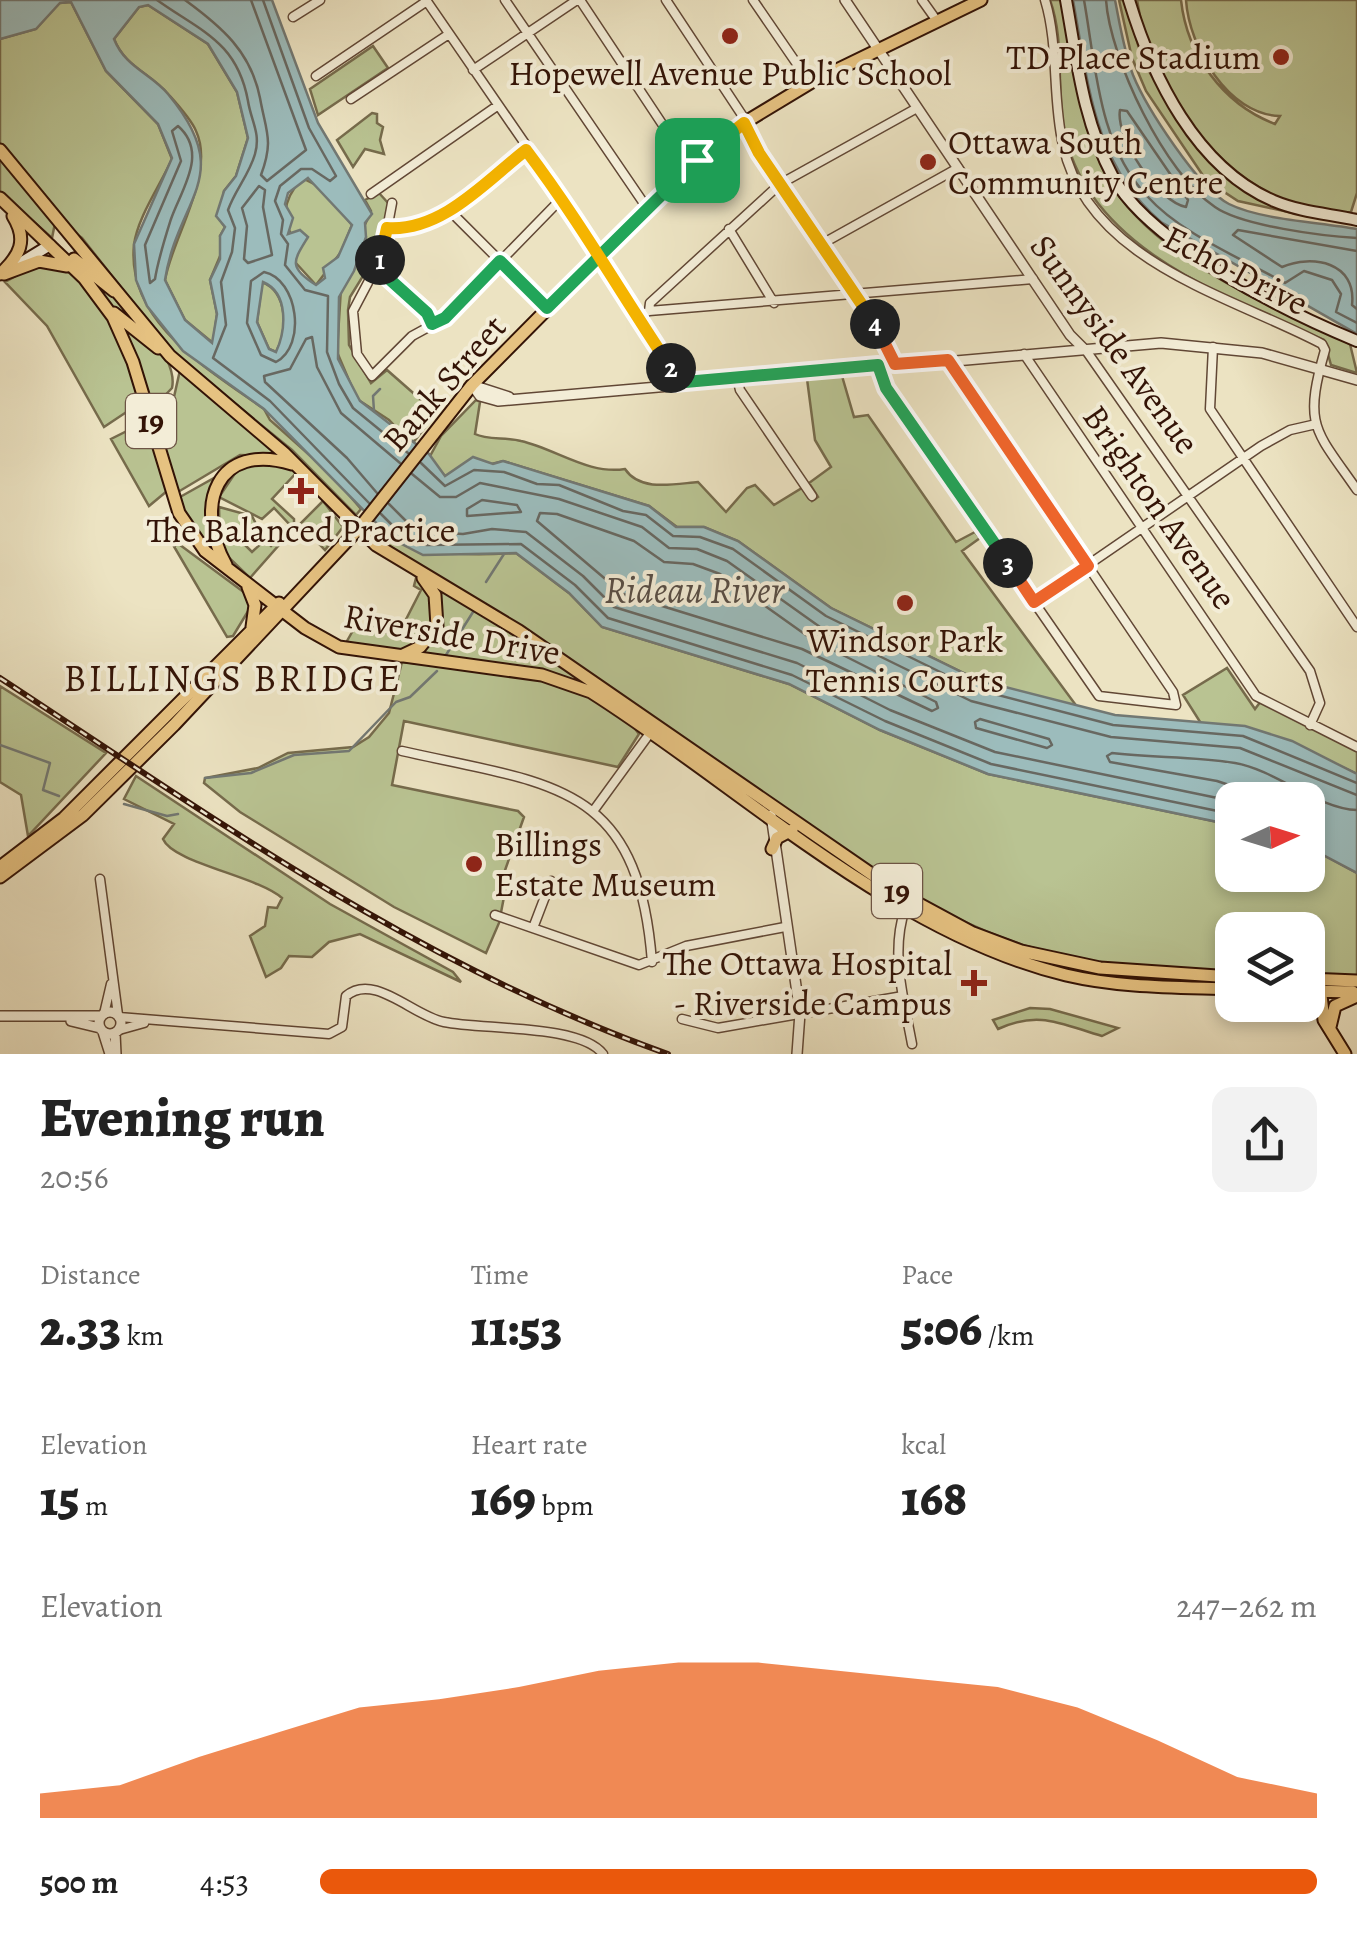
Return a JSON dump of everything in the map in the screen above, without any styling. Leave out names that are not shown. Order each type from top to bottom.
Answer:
[{"type":"main road","name":"Bank Street","points":[[0,867],[64,818],[251,628],[307,583],[360,526],[472,385],[690,166],[744,123],[810,83],[981,0]]},
{"type":"main road","points":[[1066,0],[1093,131],[1113,178],[1134,208],[1187,249],[1260,293],[1357,341]]},
{"type":"main road","points":[[1131,0],[1149,62],[1176,107],[1234,174],[1277,202],[1357,220]]},
{"type":"main road","name":"Riverside Drive","points":[[0,150],[170,356],[416,571],[519,630],[773,812],[973,934],[1021,951],[1090,966],[1215,976]]},
{"type":"main road","points":[[0,275],[19,254],[22,243],[19,225],[3,201]]},
{"type":"main road","name":"Riverside Drive","points":[[3,201],[76,269],[107,308],[130,353],[179,513],[205,551],[228,570],[305,628],[339,648],[562,680],[654,728]]},
{"type":"main road","points":[[0,275],[50,244],[62,221]]},
{"type":"main road","points":[[50,244],[60,246],[126,300]]},
{"type":"main road","points":[[0,275],[44,261],[76,269]]},
{"type":"main road","points":[[107,308],[170,356]]},
{"type":"main road","points":[[228,570],[218,549],[213,519],[215,491],[222,474],[233,464],[253,456],[296,465]]},
{"type":"main road","points":[[399,657],[420,648],[438,626],[435,596],[416,571]]},
{"type":"main road","points":[[246,583],[255,604],[251,628]]},
{"type":"main road","name":"Bank Street","points":[[0,877],[92,806],[268,628],[280,608]]},
{"type":"main road","points":[[268,628],[288,624],[305,628]]},
{"type":"main road","name":"Riverside Drive","points":[[773,812],[792,830],[905,909],[969,942],[1066,974],[1141,986],[1215,988]]},
{"type":"main road","points":[[772,849],[780,836],[792,830]]},
{"type":"main road","points":[[1325,984],[1357,980]]},
{"type":"main road","points":[[1325,987],[1357,994]]},
{"type":"main road","points":[[1332,1036],[1332,1010],[1343,999],[1357,994]]},
{"type":"main road","points":[[1325,1017],[1345,1054]]},
{"type":"main road","points":[[1318,1022],[1335,1054]]},
{"type":"street","points":[[293,18],[320,0]]},
{"type":"street","points":[[504,0],[647,208]]},
{"type":"street","points":[[473,70],[578,0],[690,166]]},
{"type":"street","points":[[666,0],[780,184],[889,344],[895,364]]},
{"type":"street","points":[[754,0],[810,83]]},
{"type":"street","name":"Sunnyside Avenue","points":[[845,0],[1034,279],[1310,670],[1320,703],[1310,725]]},
{"type":"street","points":[[922,0],[937,21]]},
{"type":"street","name":"Echo Drive","points":[[1045,0],[1063,148],[1069,169],[1092,204],[1117,234],[1151,262],[1322,344],[1325,350],[1320,368]]},
{"type":"street","points":[[316,76],[426,1],[562,198],[596,257],[673,372],[674,383]]},
{"type":"street","points":[[351,99],[450,34]]},
{"type":"street","points":[[371,194],[497,106]]},
{"type":"street","points":[[649,311],[650,304],[780,184],[917,108]]},
{"type":"street","points":[[387,228],[408,228],[450,211],[526,150]]},
{"type":"street","points":[[820,245],[958,168]]},
{"type":"street","points":[[392,203],[376,267],[356,299],[352,318],[357,354],[372,376],[412,336],[445,318],[562,198]]},
{"type":"street","points":[[450,211],[547,308]]},
{"type":"street","points":[[729,229],[774,303]]},
{"type":"street","points":[[376,267],[427,313],[432,324]]},
{"type":"street","points":[[636,317],[649,311],[1034,279]]},
{"type":"street","points":[[472,385],[476,393],[491,400],[1161,342],[1213,347],[1320,368],[1357,380]]},
{"type":"street","points":[[1213,347],[1210,409],[1357,627]]},
{"type":"street","name":"Brighton Avenue","points":[[1024,354],[1252,692],[1310,725]]},
{"type":"street","points":[[878,365],[886,388],[1088,682],[1105,698],[1174,706],[1178,701],[948,360]]},
{"type":"street","points":[[1320,368],[1312,425],[1357,490]]},
{"type":"street","points":[[737,378],[740,390],[812,496]]},
{"type":"street","points":[[1034,602],[1242,459],[1290,430],[1312,425]]},
{"type":"street","points":[[1310,725],[1357,746]]},
{"type":"street","points":[[594,810],[654,728]]},
{"type":"street","points":[[402,751],[541,782],[594,810],[628,854],[642,890],[652,962]]},
{"type":"street","points":[[773,812],[772,849],[800,1012],[798,1051]]},
{"type":"street","points":[[100,880],[119,1016],[113,1054]]},
{"type":"street","points":[[534,928],[551,881]]},
{"type":"street","points":[[905,909],[897,954],[912,1044]]},
{"type":"street","points":[[495,915],[630,964],[652,962],[686,946],[785,927]]},
{"type":"street","points":[[112,980],[102,1030],[113,1054]]},
{"type":"street","points":[[0,1016],[64,1019],[103,1015],[329,1034],[342,1027],[346,996],[357,986],[370,986],[442,1022],[579,1038],[603,1054]]},
{"type":"street","points":[[682,1019],[718,1028],[904,996]]},
{"type":"street","points":[[64,1019],[117,1031],[153,1022]]},
{"type":"green space","points":[[1050,0],[1062,0],[1088,130],[1104,171],[1123,201],[1148,228],[1212,274],[1350,344],[1357,373],[1331,365],[1324,340],[1246,306],[1166,264],[1101,207],[1078,171],[1064,130],[1057,32]]},
{"type":"green space","points":[[1119,0],[1125,0],[1143,62],[1187,131],[1238,186],[1257,199],[1293,213],[1238,201],[1206,180],[1146,91],[1132,58]]},
{"type":"green space","points":[[1137,0],[1181,0],[1191,40],[1211,75],[1239,104],[1275,124],[1280,116],[1261,113],[1244,104],[1215,75],[1195,38],[1186,0],[1357,0],[1357,193],[1351,212],[1311,209],[1274,196],[1240,174],[1209,145],[1182,112],[1161,75],[1146,38]]},
{"type":"green space","points":[[71,2],[106,71],[158,124],[172,159],[136,235],[135,273],[143,298],[176,342],[264,409],[270,420],[332,475],[361,509],[356,515],[292,450],[173,353],[82,238],[68,228],[0,150],[0,39],[36,29],[59,3]]},
{"type":"green space","points":[[148,5],[208,44],[237,92],[248,138],[236,176],[224,191],[220,220],[225,227],[220,236],[223,249],[210,280],[217,314],[213,343],[185,320],[165,280],[201,167],[196,131],[175,102],[131,63],[114,39],[139,7]]},
{"type":"green space","points":[[373,46],[388,68],[318,115],[310,89]]},
{"type":"green space","points":[[372,113],[377,114],[377,123],[383,127],[380,140],[384,154],[365,149],[353,167],[337,140]]},
{"type":"green space","points":[[0,158],[55,223],[52,238],[0,192]]},
{"type":"green space","points":[[302,178],[322,188],[352,225],[341,252],[316,285],[295,262],[299,246],[286,220],[290,195]]},
{"type":"green space","points":[[379,193],[389,204],[379,250],[350,297],[349,345],[371,383],[387,370],[436,413],[412,444],[389,420],[357,399],[337,352],[341,288],[366,237],[363,229],[371,211],[365,200]]},
{"type":"green space","points":[[38,264],[72,273],[99,300],[117,333],[140,403],[104,427],[47,326],[5,282]]},
{"type":"green space","points":[[86,273],[142,325],[166,358],[172,388],[154,407]]},
{"type":"green space","points":[[262,282],[277,294],[283,313],[283,334],[276,352],[269,349],[257,322]]},
{"type":"green space","points":[[180,370],[279,456],[240,455],[178,492],[152,414],[174,397]]},
{"type":"green space","points":[[842,376],[854,417],[868,415],[956,542],[975,532],[980,538],[962,551],[1078,708],[978,680],[831,608],[738,541],[704,527],[677,527],[649,506],[503,461],[445,476],[429,458],[441,436],[476,400],[480,402],[475,434],[521,441],[598,468],[625,469],[648,484],[698,482],[726,512],[747,488],[755,485],[774,505],[802,488],[812,501],[818,497],[809,483],[831,467],[815,440],[807,379]]},
{"type":"green space","points":[[135,427],[148,428],[167,491],[149,506],[111,439]]},
{"type":"green space","points":[[242,463],[288,466],[297,472],[272,499],[294,519],[294,528],[250,578],[220,549],[219,507],[252,516],[257,526],[242,542],[252,552],[265,540],[271,546],[290,525],[274,508],[262,519],[219,497]]},
{"type":"green space","points":[[214,478],[215,555],[186,520],[180,497]]},
{"type":"green space","points":[[323,501],[343,527],[325,550],[300,524]]},
{"type":"green space","points":[[376,522],[406,542],[442,552],[516,553],[569,593],[602,627],[789,684],[880,730],[988,774],[1215,821],[1215,892],[1325,892],[1325,856],[1357,873],[1357,977],[1325,975],[1325,912],[1215,912],[1215,971],[1101,963],[1023,945],[976,927],[845,853],[643,710],[376,537],[371,528]]},
{"type":"green space","points":[[176,542],[245,593],[250,608],[233,636],[227,637],[172,543],[175,546]]},
{"type":"green space","points":[[416,578],[431,592],[432,631],[407,651],[349,646],[347,641],[355,627],[368,631],[373,627],[397,637],[421,590],[414,586]]},
{"type":"green space","points":[[430,582],[547,652],[633,712],[567,678],[448,659],[446,655],[441,658],[419,654],[433,639]]},
{"type":"green space","name":"Billings Estate Museum","points":[[402,662],[495,672],[564,687],[595,698],[621,714],[639,734],[618,767],[404,721],[392,785],[518,811],[524,817],[504,873],[508,876],[499,923],[486,953],[394,907],[240,812],[204,783],[205,778],[258,768],[288,753],[353,747],[369,737],[389,713]]},
{"type":"green space","points":[[1227,668],[1255,709],[1261,701],[1357,747],[1357,774],[1263,735],[1202,725],[1183,695]]},
{"type":"green space","points":[[0,686],[106,753],[28,836],[21,795],[0,782]]},
{"type":"green space","points":[[136,776],[330,904],[453,972],[461,982],[360,934],[329,942],[312,957],[289,956],[281,968],[266,977],[250,936],[265,926],[268,907],[277,908],[282,898],[170,848],[163,839],[174,824],[124,799]]},
{"type":"green space","points":[[1030,1008],[1050,1009],[1118,1028],[1102,1036],[1038,1020],[998,1029],[993,1020]]},
{"type":"water","name":"Rideau River","points":[[0,0],[272,0],[318,123],[372,214],[365,223],[366,237],[354,271],[339,297],[338,359],[360,401],[429,454],[445,476],[473,457],[493,464],[503,461],[649,506],[676,527],[704,527],[738,541],[831,608],[978,680],[1115,715],[1245,726],[1292,741],[1357,774],[1357,873],[1325,856],[1325,782],[1215,782],[1215,821],[988,774],[880,730],[789,684],[602,627],[569,593],[516,553],[423,555],[392,539],[264,409],[183,351],[147,306],[136,280],[134,244],[172,158],[158,124],[106,71],[71,2],[60,3],[36,29],[0,39]],"holes":[[[148,5],[208,44],[237,92],[248,138],[236,176],[224,191],[216,216],[225,227],[220,236],[220,259],[210,280],[217,314],[212,343],[185,320],[165,280],[197,187],[201,167],[198,146],[188,122],[168,94],[131,63],[114,39],[139,7]],[[308,178],[352,225],[338,257],[323,268],[325,278],[316,285],[297,268],[297,258],[308,237],[300,230],[288,234],[293,218],[285,204],[288,193]],[[263,282],[277,294],[283,313],[276,352],[269,349],[257,322]]]},
{"type":"water","points":[[1073,0],[1115,0],[1127,57],[1140,89],[1174,146],[1217,195],[1257,214],[1357,229],[1357,334],[1161,222],[1138,199],[1121,175],[1097,120]]},
{"type":"waterway","points":[[374,411],[373,396],[380,389]]},
{"type":"waterway","points":[[399,432],[408,420]]},
{"type":"waterway","points":[[486,582],[504,554]]},
{"type":"waterway","points":[[446,655],[473,612]]},
{"type":"waterway","points":[[205,778],[251,773],[294,755],[349,751],[396,702],[410,697],[437,671]]},
{"type":"waterway","points":[[0,745],[50,763],[43,790],[59,796]]},
{"type":"waterway","points":[[124,804],[167,816],[178,814]]},
{"type":"railway","points":[[0,678],[242,837],[405,934],[577,1018],[668,1054]]},
{"type":"place","name":"Hopewell Avenue Public School","points":[[730,36]]},
{"type":"place","name":"TD Place Stadium","points":[[1281,57]]},
{"type":"place","name":"Ottawa South Community Centre","points":[[928,162]]},
{"type":"place","name":"The Balanced Practice","points":[[301,491]]},
{"type":"place","name":"Windsor Park Tennis Courts","points":[[905,603]]},
{"type":"place","name":"Billings Estate Museum","points":[[474,864]]},
{"type":"place","name":"The Ottawa Hospital - Riverside Campus","points":[[974,983]]},
{"type":"district","name":"BILLINGS BRIDGE","points":[[233,678]]},
{"type":"route","points":[[697,160],[601,252],[596,257],[593,261],[547,308],[500,261],[445,318],[432,324],[427,313],[376,267],[384,250],[387,228],[408,228],[450,211],[526,150],[581,225],[596,257],[601,265],[673,372],[674,383],[878,365],[886,388],[1034,602],[1088,566],[948,360],[895,364],[889,344],[759,153],[744,123],[697,160]]}]
